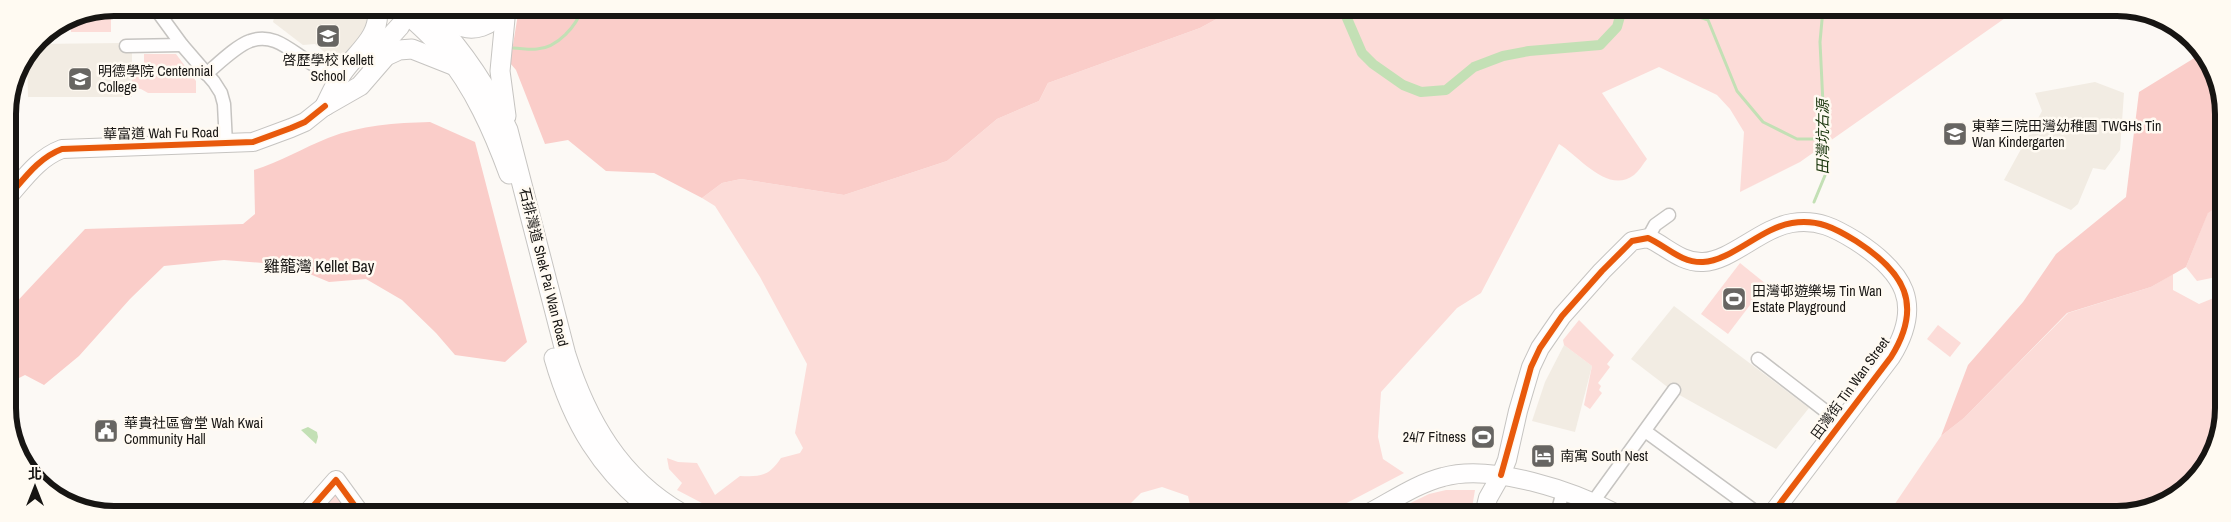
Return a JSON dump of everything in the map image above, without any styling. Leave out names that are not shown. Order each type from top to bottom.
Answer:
[{"type":"main road","points":[[325,106],[342,74],[375,32],[378,16]]},
{"type":"main road","name":"石排灣道 Shek Pai Wan Road","points":[[429,16],[466,57],[492,98],[508,130],[566,355],[585,406],[599,434],[625,468],[655,496],[670,506]]},
{"type":"main road","points":[[446,16],[456,24],[470,28],[489,23],[498,16]]},
{"type":"main road","points":[[505,16],[500,71],[508,130]]},
{"type":"main road","points":[[325,106],[400,17]]},
{"type":"main road","name":"石排灣道 Shek Pai Wan Road","points":[[400,17],[435,41],[473,93],[487,120],[509,174],[554,359],[572,411],[584,436],[611,473],[633,496],[646,506]]},
{"type":"main road","points":[[325,106],[360,86],[386,56],[399,50],[412,49],[455,66]]},
{"type":"street","points":[[161,16],[216,86],[224,104],[226,144]]},
{"type":"street","points":[[206,74],[249,41],[265,37],[275,40],[316,66],[329,72],[342,74]]},
{"type":"street","points":[[126,46],[182,45]]},
{"type":"street","name":"華富道 Wah Fu Road","points":[[16,188],[35,166],[47,156],[62,149],[253,142],[279,134],[305,122],[325,106]]},
{"type":"street","points":[[1486,506],[1488,498],[1502,475],[1531,367],[1540,348],[1562,316],[1602,271],[1632,241],[1648,238],[1655,225],[1669,215]]},
{"type":"street","name":"田灣街 Tin Wan Street","points":[[1648,238],[1682,258],[1704,262],[1719,258],[1777,227],[1792,223],[1816,222],[1830,226],[1874,253],[1886,263],[1898,278],[1906,295],[1907,318],[1904,334],[1891,357],[1778,506]]},
{"type":"street","points":[[1758,359],[1841,423]]},
{"type":"street","points":[[1593,502],[1674,390]]},
{"type":"street","points":[[1645,431],[1748,506]]},
{"type":"street","points":[[1382,506],[1416,487],[1444,476],[1474,472],[1502,475],[1563,491],[1601,506]]},
{"type":"street","points":[[311,506],[336,480],[355,506]]},
{"type":"street","points":[[1559,506],[1563,491]]},
{"type":"shaded area","points":[[111,16],[111,32],[71,32],[71,27],[83,21]]},
{"type":"shaded area","name":"啓歷學校 Kellett School","points":[[276,16],[370,16],[368,27],[348,56],[336,58],[329,56],[315,44],[303,45],[273,22]]},
{"type":"shaded area","points":[[458,16],[483,16],[470,23]]},
{"type":"shaded area","points":[[518,16],[1222,16],[1200,28],[1048,83],[1039,101],[997,119],[947,161],[844,195],[741,179],[722,183],[702,198],[654,173],[606,171],[568,140],[545,144],[516,70],[510,63]]},
{"type":"shaded area","points":[[1222,16],[2008,16],[1800,162],[1740,192],[1744,132],[1730,109],[1717,95],[1659,67],[1602,93],[1647,159],[1634,175],[1624,180],[1614,180],[1594,172],[1559,144],[1481,293],[1457,308],[1381,392],[1378,437],[1383,459],[1404,473],[1341,506],[1190,506],[1188,496],[1162,487],[1141,493],[1128,506],[708,506],[677,490],[682,483],[669,469],[667,458],[678,462],[697,463],[715,495],[740,476],[764,474],[772,469],[781,458],[800,453],[803,448],[795,433],[807,364],[760,277],[715,206],[702,198],[722,183],[741,179],[844,195],[947,161],[997,119],[1039,101],[1048,83],[1200,28]]},
{"type":"shaded area","name":"明德學院 Centennial College","points":[[121,43],[121,51],[132,51],[132,97],[28,97],[27,69],[36,55],[46,44]]},
{"type":"shaded area","points":[[144,54],[176,54],[196,81],[196,93],[148,93],[141,89],[132,88],[132,70],[144,70]]},
{"type":"shaded area","points":[[2196,57],[2210,83],[2215,108],[2215,208],[2208,213],[2186,267],[2151,287],[2067,313],[1964,418],[1941,436],[1968,365],[2023,302],[2056,254],[2126,197],[2139,92]]},
{"type":"shaded area","points":[[2095,82],[2124,93],[2120,150],[2105,170],[2093,168],[2078,204],[2071,210],[2004,180],[2042,111],[2035,93]]},
{"type":"shaded area","points":[[430,122],[475,142],[527,342],[505,362],[455,355],[436,333],[402,300],[366,279],[329,282],[288,265],[224,260],[164,266],[130,299],[79,356],[44,385],[25,375],[16,380],[16,303],[85,229],[243,224],[255,214],[254,170],[328,138],[366,127]]},
{"type":"shaded area","points":[[2215,208],[2215,277],[2197,281],[2186,267],[2208,212]]},
{"type":"shaded area","name":"田灣邨遊樂場 Tin Wan Estate Playground","points":[[1740,263],[1766,284],[1728,334],[1701,314]]},
{"type":"shaded area","points":[[2173,274],[2173,290],[2199,304],[2215,297],[2215,414],[2213,427],[2202,457],[2176,486],[2154,498],[2123,506],[1893,506],[1941,436],[1964,418],[2068,313],[2151,287]]},
{"type":"shaded area","points":[[1674,306],[1809,408],[1776,449],[1674,392],[1631,359]]},
{"type":"shaded area","points":[[1579,320],[1614,355],[1607,364],[1610,367],[1598,383],[1601,386],[1599,390],[1602,393],[1590,409],[1584,405],[1592,366],[1564,345],[1563,340]]},
{"type":"shaded area","points":[[1938,325],[1961,343],[1950,357],[1927,339]]},
{"type":"shaded area","points":[[1564,345],[1592,366],[1575,432],[1532,421],[1545,382]]},
{"type":"shaded area","points":[[308,427],[317,432],[316,444],[301,430]]},
{"type":"shaded area","points":[[1446,490],[1475,490],[1472,506],[1404,506],[1429,494]]},
{"type":"shaded area","points":[[336,493],[347,506],[322,506]]},
{"type":"waterway","points":[[513,48],[537,49],[552,45],[571,29],[579,16]]},
{"type":"waterway","points":[[1346,16],[1362,53],[1373,64],[1403,85],[1421,92],[1446,90],[1474,67],[1503,56],[1529,51],[1600,45],[1617,27],[1620,16]]},
{"type":"waterway","points":[[1697,16],[1708,20],[1737,91],[1763,122],[1797,139],[1825,139]]},
{"type":"waterway","name":"田灣坑右源","points":[[1814,202],[1826,173],[1825,139],[1820,123],[1823,104],[1820,42],[1822,16]]},
{"type":"cycle path","points":[[16,188],[39,163],[62,149],[253,142],[305,122],[325,106]]},
{"type":"cycle path","points":[[1501,475],[1531,367],[1540,348],[1562,316],[1632,241],[1648,238],[1681,257],[1695,262],[1703,262],[1714,260],[1735,251],[1780,226],[1810,222],[1841,232],[1873,253],[1886,265],[1897,277],[1904,291],[1907,305],[1906,321],[1901,338],[1891,357],[1778,506]]},
{"type":"cycle path","points":[[313,506],[336,480],[355,506]]},
{"type":"place","name":"啓歷學校 Kellett School","points":[[328,36]]},
{"type":"place","name":"明德學院 Centennial College","points":[[80,79]]},
{"type":"place","name":"東華三院田灣幼稚園 TWGHs Tin Wan Kindergarten","points":[[1955,134]]},
{"type":"place","name":"田灣邨遊樂場 Tin Wan Estate Playground","points":[[1734,299]]},
{"type":"place","name":"華貴社區會堂 Wah Kwai Community Hall","points":[[106,431]]},
{"type":"place","name":"24/7 Fitness","points":[[1483,437]]},
{"type":"place","name":"南寓 South Nest","points":[[1543,456]]},
{"type":"district","name":"雞籠灣 Kellet Bay","points":[[319,266]]}]
